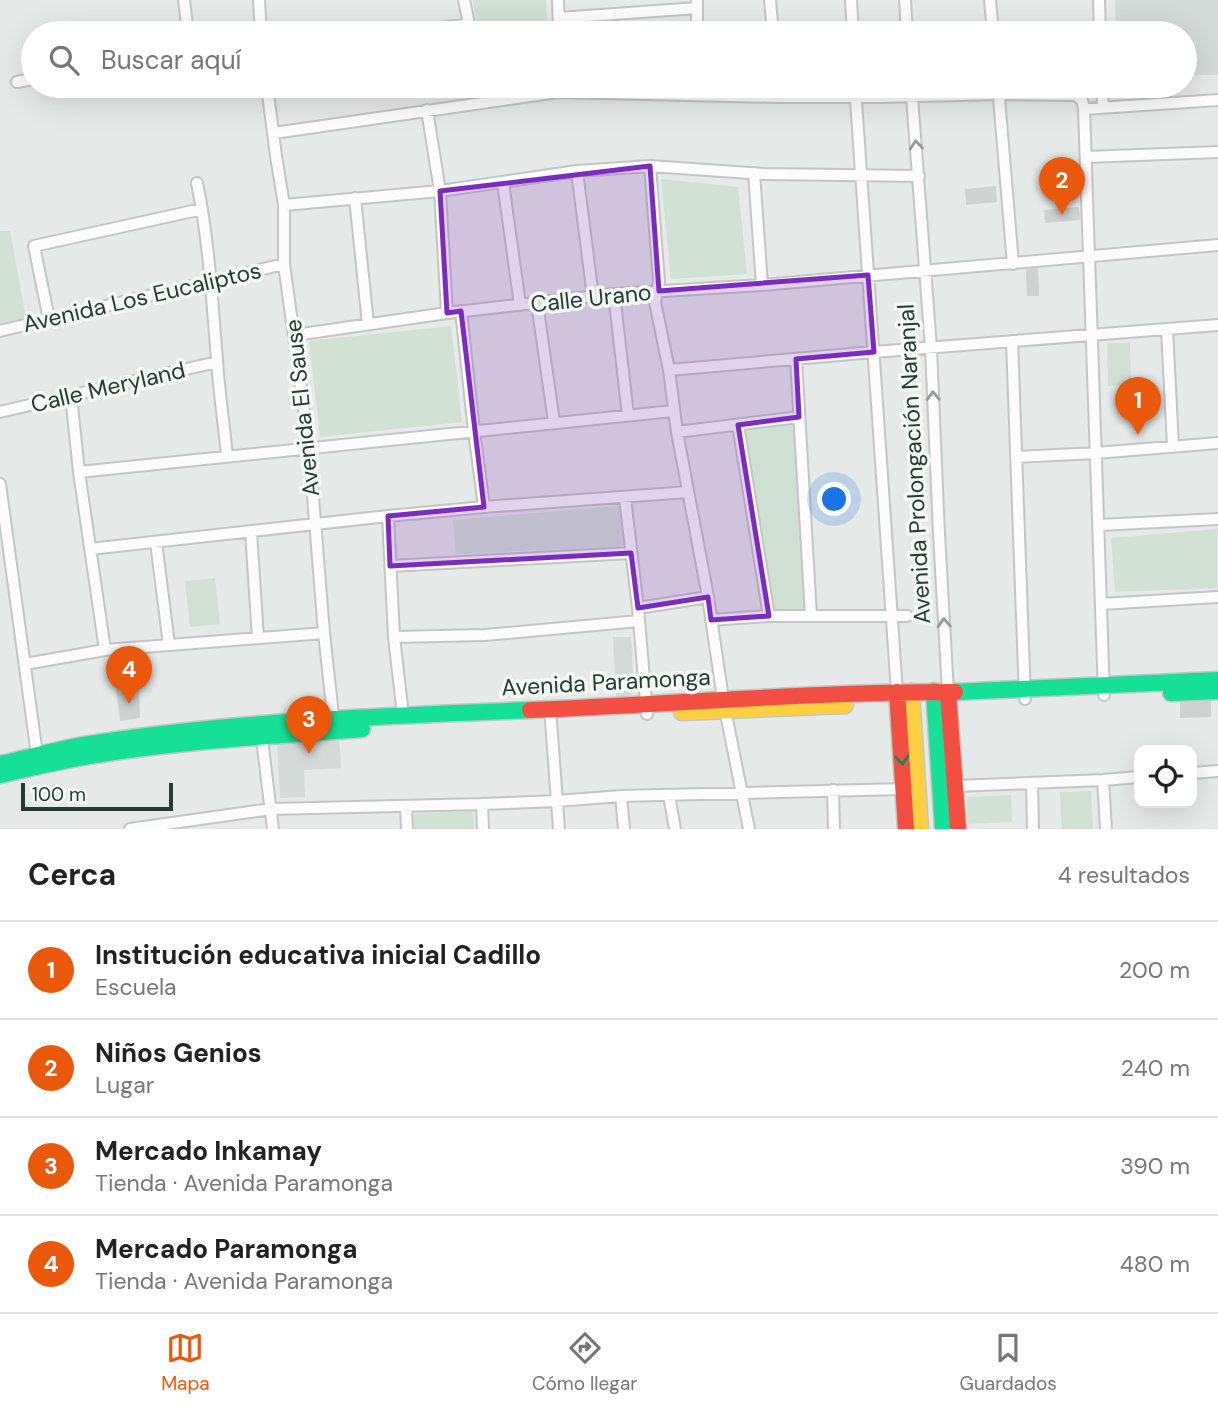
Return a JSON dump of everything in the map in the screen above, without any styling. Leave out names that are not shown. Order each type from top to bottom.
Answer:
[{"type":"street","points":[[184,0],[187,21]]},
{"type":"street","points":[[258,0],[260,21]]},
{"type":"street","points":[[464,0],[468,21]]},
{"type":"street","points":[[558,0],[559,18],[697,4]]},
{"type":"street","points":[[770,0],[772,21]]},
{"type":"street","points":[[851,0],[852,21]]},
{"type":"street","points":[[905,0],[906,21]]},
{"type":"street","points":[[990,0],[992,21]]},
{"type":"street","points":[[1099,0],[1100,21]]},
{"type":"street","points":[[17,82],[21,81]]},
{"type":"street","name":"Avenida El Sause","points":[[269,98],[284,205],[284,264],[309,447],[334,726]]},
{"type":"street","points":[[274,133],[502,98]]},
{"type":"street","points":[[856,98],[892,616],[920,829]]},
{"type":"street","name":"Avenida Prolongación Naranjal","points":[[912,98],[932,348],[939,534],[943,829]]},
{"type":"street","points":[[1000,98],[1013,264]]},
{"type":"street","points":[[1079,98],[1084,109],[1104,690]]},
{"type":"street","points":[[1103,98],[1103,107]]},
{"type":"street","points":[[1084,109],[1218,100]]},
{"type":"street","points":[[427,110],[440,191],[447,313]]},
{"type":"street","points":[[1086,157],[1218,152]]},
{"type":"street","points":[[284,205],[440,191],[577,171],[650,166],[754,173],[919,176]]},
{"type":"street","points":[[650,166],[659,281],[655,302],[712,620],[724,704],[749,829]]},
{"type":"street","points":[[577,171],[593,297]]},
{"type":"street","points":[[754,173],[762,285]]},
{"type":"street","points":[[503,182],[520,305]]},
{"type":"street","points":[[197,183],[211,281],[227,456]]},
{"type":"street","points":[[355,198],[368,324]]},
{"type":"street","points":[[49,319],[34,246],[202,209]]},
{"type":"street","name":"Calle Urano","points":[[295,335],[461,311],[614,294],[762,285],[1218,245]]},
{"type":"street","name":"Avenida Los Eucaliptos","points":[[0,331],[284,264]]},
{"type":"street","points":[[614,294],[628,415]]},
{"type":"street","points":[[537,303],[554,422]]},
{"type":"street","points":[[461,311],[485,507]]},
{"type":"street","points":[[669,370],[1218,325]]},
{"type":"street","points":[[1167,329],[1173,447]]},
{"type":"street","points":[[1012,341],[1025,693]]},
{"type":"street","points":[[796,359],[811,616]]},
{"type":"street","name":"Calle Meryland","points":[[0,412],[217,362]]},
{"type":"street","points":[[71,396],[79,472],[105,650]]},
{"type":"street","points":[[79,472],[673,411]]},
{"type":"street","points":[[677,432],[799,417]]},
{"type":"street","points":[[738,425],[769,616]]},
{"type":"street","points":[[1016,457],[1218,443]]},
{"type":"street","points":[[0,484],[38,759]]},
{"type":"street","points":[[90,549],[388,516],[688,492]]},
{"type":"street","points":[[625,498],[647,709]]},
{"type":"street","points":[[388,516],[394,637],[403,716]]},
{"type":"street","points":[[1099,525],[1218,519]]},
{"type":"street","points":[[251,532],[258,638]]},
{"type":"street","points":[[156,542],[169,645]]},
{"type":"street","points":[[390,566],[631,553]]},
{"type":"street","points":[[0,580],[14,578]]},
{"type":"street","points":[[638,608],[708,597]]},
{"type":"street","points":[[1101,604],[1218,597]]},
{"type":"street","points":[[712,620],[769,616],[907,616]]},
{"type":"street","points":[[394,637],[485,635],[639,621]]},
{"type":"street","points":[[25,664],[105,650],[324,633]]},
{"type":"street","name":"Avenida Paramonga","points":[[1104,690],[1218,680]]},
{"type":"street","name":"Avenida Paramonga","points":[[0,775],[80,746],[261,731],[724,704],[1104,690],[1218,691]]},
{"type":"street","points":[[904,697],[906,829]]},
{"type":"street","name":"Avenida Prolongación Naranjal","points":[[941,697],[956,786],[958,829]]},
{"type":"street","points":[[551,713],[559,829]]},
{"type":"street","name":"Avenida Paramonga","points":[[334,726],[403,716],[551,713]]},
{"type":"street","points":[[261,731],[273,829]]},
{"type":"street","name":"Avenida Paramonga","points":[[0,764],[38,759]]},
{"type":"street","points":[[1197,773],[1218,771]]},
{"type":"street","points":[[956,786],[1134,777]]},
{"type":"street","points":[[1103,780],[1106,829]]},
{"type":"street","points":[[1032,783],[1033,829]]},
{"type":"street","points":[[130,829],[271,809],[904,789]]},
{"type":"street","points":[[832,790],[834,829]]},
{"type":"street","points":[[670,795],[675,829]]},
{"type":"street","points":[[621,796],[624,829]]},
{"type":"street","points":[[482,804],[484,829]]},
{"type":"street","points":[[406,806],[407,829]]},
{"type":"highlighted area","points":[[650,166],[659,291],[868,275],[874,352],[796,359],[799,417],[738,425],[769,616],[711,620],[708,597],[638,608],[631,553],[390,566],[388,516],[484,507],[461,311],[447,313],[440,191]]},
{"type":"shaded area","points":[[1115,0],[1218,0],[1218,75],[1197,75],[1197,21],[1116,21]]},
{"type":"shaded area","points":[[613,637],[631,637],[634,691],[631,695],[616,697]]},
{"type":"shaded area","points":[[339,736],[341,768],[304,770],[305,797],[280,798],[277,739]]},
{"type":"green space","points":[[473,0],[546,0],[547,21],[477,21]]},
{"type":"green space","points":[[661,179],[738,187],[747,274],[671,279]]},
{"type":"green space","points":[[0,231],[10,231],[26,318],[0,323]]},
{"type":"green space","points":[[451,326],[462,422],[320,437],[309,341]]},
{"type":"green space","points":[[1107,343],[1130,343],[1131,385],[1108,386]]},
{"type":"green space","points":[[794,422],[806,609],[773,611],[744,429]]},
{"type":"green space","points":[[619,506],[624,546],[456,554],[453,520]]},
{"type":"green space","points":[[1217,529],[1217,588],[1115,592],[1111,538]]},
{"type":"green space","points":[[215,578],[220,624],[190,627],[185,581]]},
{"type":"green space","points":[[1091,791],[1093,829],[1062,829],[1060,792]]},
{"type":"green space","points":[[1011,795],[1012,822],[968,824],[967,797]]},
{"type":"green space","points":[[473,811],[474,829],[414,829],[414,814]]},
{"type":"building","points":[[995,187],[996,201],[967,204],[966,190]]},
{"type":"building","points":[[1078,208],[1079,219],[1046,222],[1045,211]]},
{"type":"building","points":[[1037,269],[1038,295],[1028,295],[1027,270]]},
{"type":"building","points":[[138,688],[139,717],[121,720],[117,690]]},
{"type":"building","points":[[1210,702],[1210,716],[1181,717],[1181,703]]},
{"type":"traffic: fast","points":[[955,692],[1218,680]]},
{"type":"traffic: fast","points":[[934,691],[943,829]]},
{"type":"traffic: fast","points":[[1171,693],[1218,691]]},
{"type":"traffic: fast","points":[[0,764],[83,745],[194,730],[306,721],[530,710]]},
{"type":"traffic: fast","points":[[0,775],[78,758],[157,746],[362,729]]},
{"type":"traffic: slow","points":[[911,692],[920,829]]},
{"type":"traffic: slow","points":[[682,712],[845,705]]},
{"type":"traffic: jam","points":[[897,692],[906,829]]},
{"type":"traffic: jam","points":[[948,692],[958,829]]},
{"type":"traffic: jam","points":[[530,710],[796,696],[955,692]]},
{"type":"place","name":"Niños Genios","points":[[1062,215]]},
{"type":"place","name":"Institución educativa inicial Cadillo","points":[[1138,435]]},
{"type":"place","name":"Mercado Paramonga","points":[[129,704]]},
{"type":"place","name":"Mercado Inkamay","points":[[309,754]]}]
